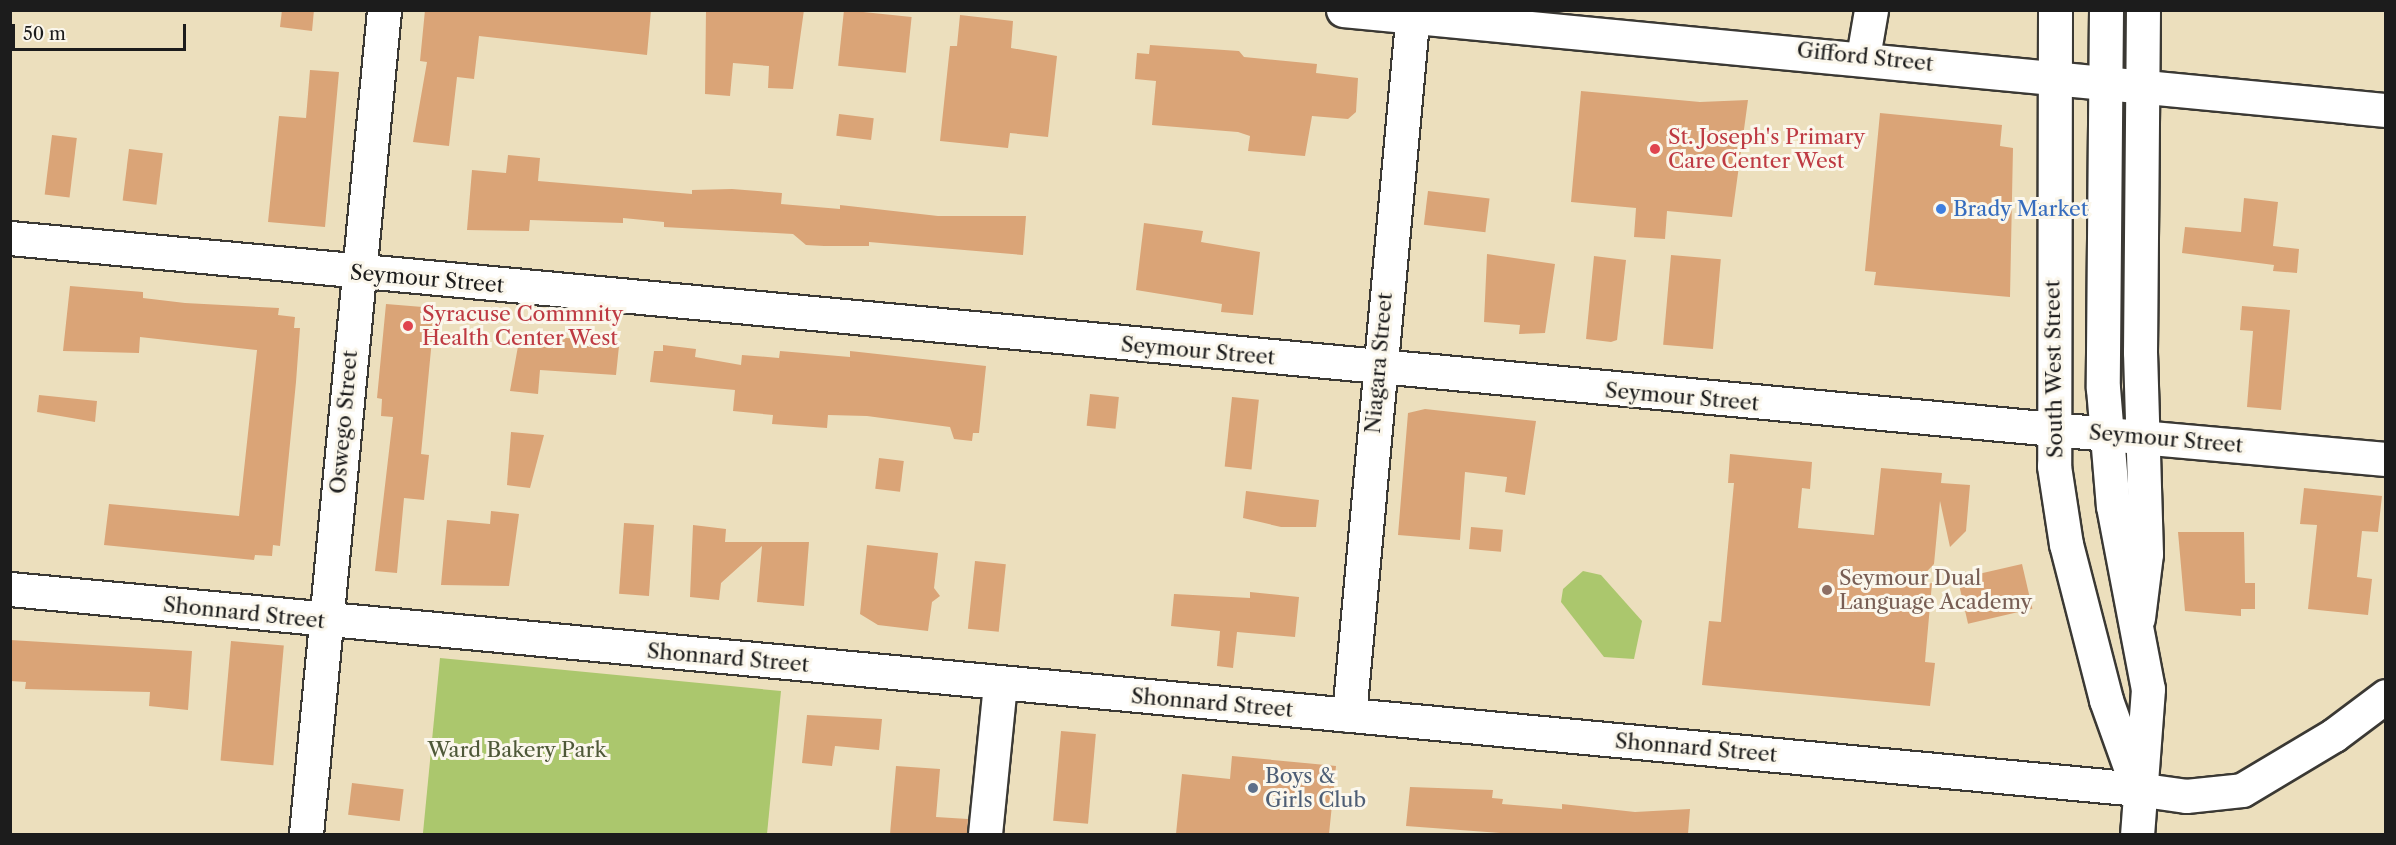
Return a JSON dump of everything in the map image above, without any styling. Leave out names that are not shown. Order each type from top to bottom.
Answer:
[{"type":"street","name":"Oswego Street","points":[[306,834],[384,10]]},
{"type":"street","name":"Gifford Street","points":[[1343,10],[1412,14],[2054,75],[2385,110]]},
{"type":"street","points":[[1863,57],[1872,10]]},
{"type":"street","name":"South West Street","points":[[2055,10],[2051,429],[2066,544],[2106,700],[2137,789]]},
{"type":"street","name":"South West Street","points":[[2106,10],[2106,434],[2113,506],[2138,618],[2148,689],[2137,789],[2137,834]]},
{"type":"street","name":"South West Street","points":[[2138,618],[2146,554],[2141,437],[2143,10]]},
{"type":"street","name":"Niagara Street","points":[[1349,715],[1412,14]]},
{"type":"street","name":"Seymour Street","points":[[10,238],[1379,368],[2385,459]]},
{"type":"street","name":"Shonnard Street","points":[[10,589],[326,621],[2137,789],[2186,796],[2242,790],[2324,742],[2385,696]]},
{"type":"street","points":[[984,834],[1000,683]]},
{"type":"green space","points":[[1583,571],[1601,575],[1642,621],[1634,659],[1604,657],[1561,602],[1563,589]]},
{"type":"green space","name":"Ward Bakery Park","points":[[440,658],[781,691],[767,834],[423,833]]},
{"type":"building","points":[[282,10],[314,10],[312,31],[280,27]]},
{"type":"building","points":[[425,10],[651,10],[647,55],[479,36],[474,79],[457,77],[449,146],[413,142],[427,62],[420,61]]},
{"type":"building","points":[[706,10],[804,10],[793,89],[768,88],[769,66],[733,63],[730,96],[705,94]]},
{"type":"building","points":[[844,10],[912,17],[906,73],[838,66]]},
{"type":"building","points":[[960,15],[1013,21],[1011,48],[1057,56],[1048,137],[1010,133],[1008,148],[940,141],[950,46],[957,46]]},
{"type":"building","points":[[1150,45],[1239,51],[1244,57],[1317,64],[1316,73],[1358,78],[1356,112],[1348,119],[1312,116],[1305,156],[1248,151],[1250,136],[1238,132],[1152,125],[1156,81],[1135,79],[1137,53],[1149,54]]},
{"type":"building","points":[[310,70],[339,72],[325,227],[268,222],[279,116],[306,118]]},
{"type":"building","name":"St. Joseph's Primary Care Center West","points":[[1581,91],[1700,102],[1748,100],[1732,217],[1667,211],[1665,239],[1634,237],[1636,208],[1571,202]]},
{"type":"building","name":"Brady Market","points":[[1880,113],[2002,125],[2000,146],[2013,148],[2010,297],[1874,285],[1876,272],[1865,271]]},
{"type":"building","points":[[839,114],[874,118],[871,140],[836,136]]},
{"type":"building","points":[[52,135],[77,138],[70,198],[45,195]]},
{"type":"building","points":[[129,149],[163,153],[156,205],[123,201]]},
{"type":"building","points":[[508,155],[540,158],[538,181],[692,194],[692,190],[732,189],[782,193],[781,204],[840,209],[840,205],[938,216],[1026,216],[1023,255],[869,242],[869,246],[806,245],[793,234],[664,227],[664,222],[623,218],[623,223],[530,220],[529,231],[467,230],[472,170],[506,173]]},
{"type":"building","points":[[1428,191],[1490,199],[1485,232],[1424,225]]},
{"type":"building","points":[[2244,198],[2278,202],[2273,246],[2299,249],[2297,273],[2273,271],[2274,265],[2182,253],[2185,227],[2241,232]]},
{"type":"building","points":[[1144,223],[1203,231],[1201,242],[1260,252],[1253,315],[1221,312],[1222,304],[1136,290]]},
{"type":"building","points":[[1487,254],[1555,264],[1545,333],[1519,334],[1520,325],[1484,322]]},
{"type":"building","points":[[1671,255],[1721,259],[1713,349],[1663,345]]},
{"type":"building","points":[[1594,256],[1626,260],[1617,340],[1611,342],[1586,339]]},
{"type":"building","points":[[70,286],[143,292],[143,298],[185,303],[279,308],[278,315],[295,317],[294,328],[300,328],[296,382],[280,546],[273,545],[272,556],[255,555],[254,560],[104,545],[109,504],[239,516],[257,350],[140,337],[139,353],[63,351]]},
{"type":"building","points":[[386,304],[435,308],[421,454],[429,455],[424,500],[404,498],[397,573],[375,571],[393,417],[381,416],[382,399],[377,398]]},
{"type":"building","points":[[2242,306],[2290,310],[2281,410],[2247,407],[2253,331],[2240,330]]},
{"type":"building","points":[[520,335],[613,341],[619,346],[616,375],[540,370],[538,394],[510,391]]},
{"type":"building","points":[[663,345],[696,349],[695,357],[741,365],[742,355],[779,358],[780,351],[850,357],[850,351],[986,366],[979,433],[973,433],[972,441],[954,439],[950,427],[867,416],[828,415],[827,428],[772,424],[773,415],[733,411],[735,390],[650,382],[654,351],[663,351]]},
{"type":"building","points":[[1090,394],[1119,397],[1115,429],[1087,426]]},
{"type":"building","points":[[39,395],[97,401],[95,422],[37,412]]},
{"type":"building","points":[[1232,397],[1259,400],[1252,469],[1225,467]]},
{"type":"building","points":[[1425,409],[1536,421],[1525,495],[1505,492],[1507,477],[1465,472],[1460,540],[1398,535],[1408,413]]},
{"type":"building","points":[[511,432],[544,435],[530,488],[507,485]]},
{"type":"building","points":[[1730,454],[1812,462],[1810,489],[1802,488],[1798,528],[1874,535],[1881,468],[1942,473],[1941,483],[1970,485],[1966,531],[1950,547],[1940,501],[1934,564],[1911,588],[1932,583],[1925,662],[1935,663],[1930,706],[1702,685],[1709,621],[1721,622],[1734,483],[1728,483]]},
{"type":"building","points":[[879,458],[904,461],[900,492],[875,489]]},
{"type":"building","points":[[2304,488],[2382,496],[2378,532],[2362,531],[2357,577],[2372,579],[2368,615],[2308,609],[2317,525],[2300,524]]},
{"type":"building","points":[[1246,491],[1319,500],[1316,527],[1281,527],[1243,518]]},
{"type":"building","points":[[491,511],[519,514],[509,586],[441,585],[447,520],[490,524]]},
{"type":"building","points":[[624,523],[654,525],[649,596],[619,594]]},
{"type":"building","points":[[693,525],[726,529],[725,542],[809,542],[804,606],[757,602],[762,546],[721,583],[719,600],[690,597]]},
{"type":"building","points":[[1471,527],[1503,530],[1501,552],[1469,549]]},
{"type":"building","points":[[2178,532],[2244,532],[2245,583],[2255,583],[2255,609],[2241,609],[2241,616],[2185,611]]},
{"type":"building","points":[[867,545],[938,553],[934,588],[940,596],[932,602],[928,631],[878,625],[860,614]]},
{"type":"building","points":[[975,561],[1006,564],[999,632],[968,629]]},
{"type":"building","points":[[2022,564],[2032,609],[1968,624],[1958,579]]},
{"type":"building","points":[[1250,592],[1299,597],[1295,637],[1237,632],[1233,668],[1217,666],[1220,631],[1171,626],[1174,594],[1250,598]]},
{"type":"building","points":[[10,640],[192,651],[188,710],[149,706],[150,692],[25,689],[26,682],[10,681]]},
{"type":"building","points":[[231,641],[284,646],[273,765],[221,761]]},
{"type":"building","points":[[807,715],[882,719],[879,750],[835,746],[832,766],[802,763]]},
{"type":"building","points":[[1061,731],[1096,734],[1088,824],[1053,821]]},
{"type":"building","points":[[1232,756],[1336,766],[1329,834],[1176,834],[1182,774],[1230,779]]},
{"type":"building","points":[[896,766],[940,769],[936,817],[968,819],[967,834],[890,834]]},
{"type":"building","points":[[352,783],[404,789],[400,821],[348,815]]},
{"type":"building","points":[[1410,787],[1493,790],[1492,798],[1503,799],[1502,804],[1562,809],[1562,804],[1635,812],[1690,809],[1688,834],[1514,834],[1406,826]]},
{"type":"place","name":"St. Joseph's Primary Care Center West","points":[[1655,149]]},
{"type":"place","name":"Brady Market","points":[[1941,209]]},
{"type":"place","name":"Syracuse Commnity Health Center West","points":[[408,326]]},
{"type":"place","name":"Seymour Dual Language Academy","points":[[1827,590]]},
{"type":"place","name":"Boys & Girls Club","points":[[1253,788]]}]
